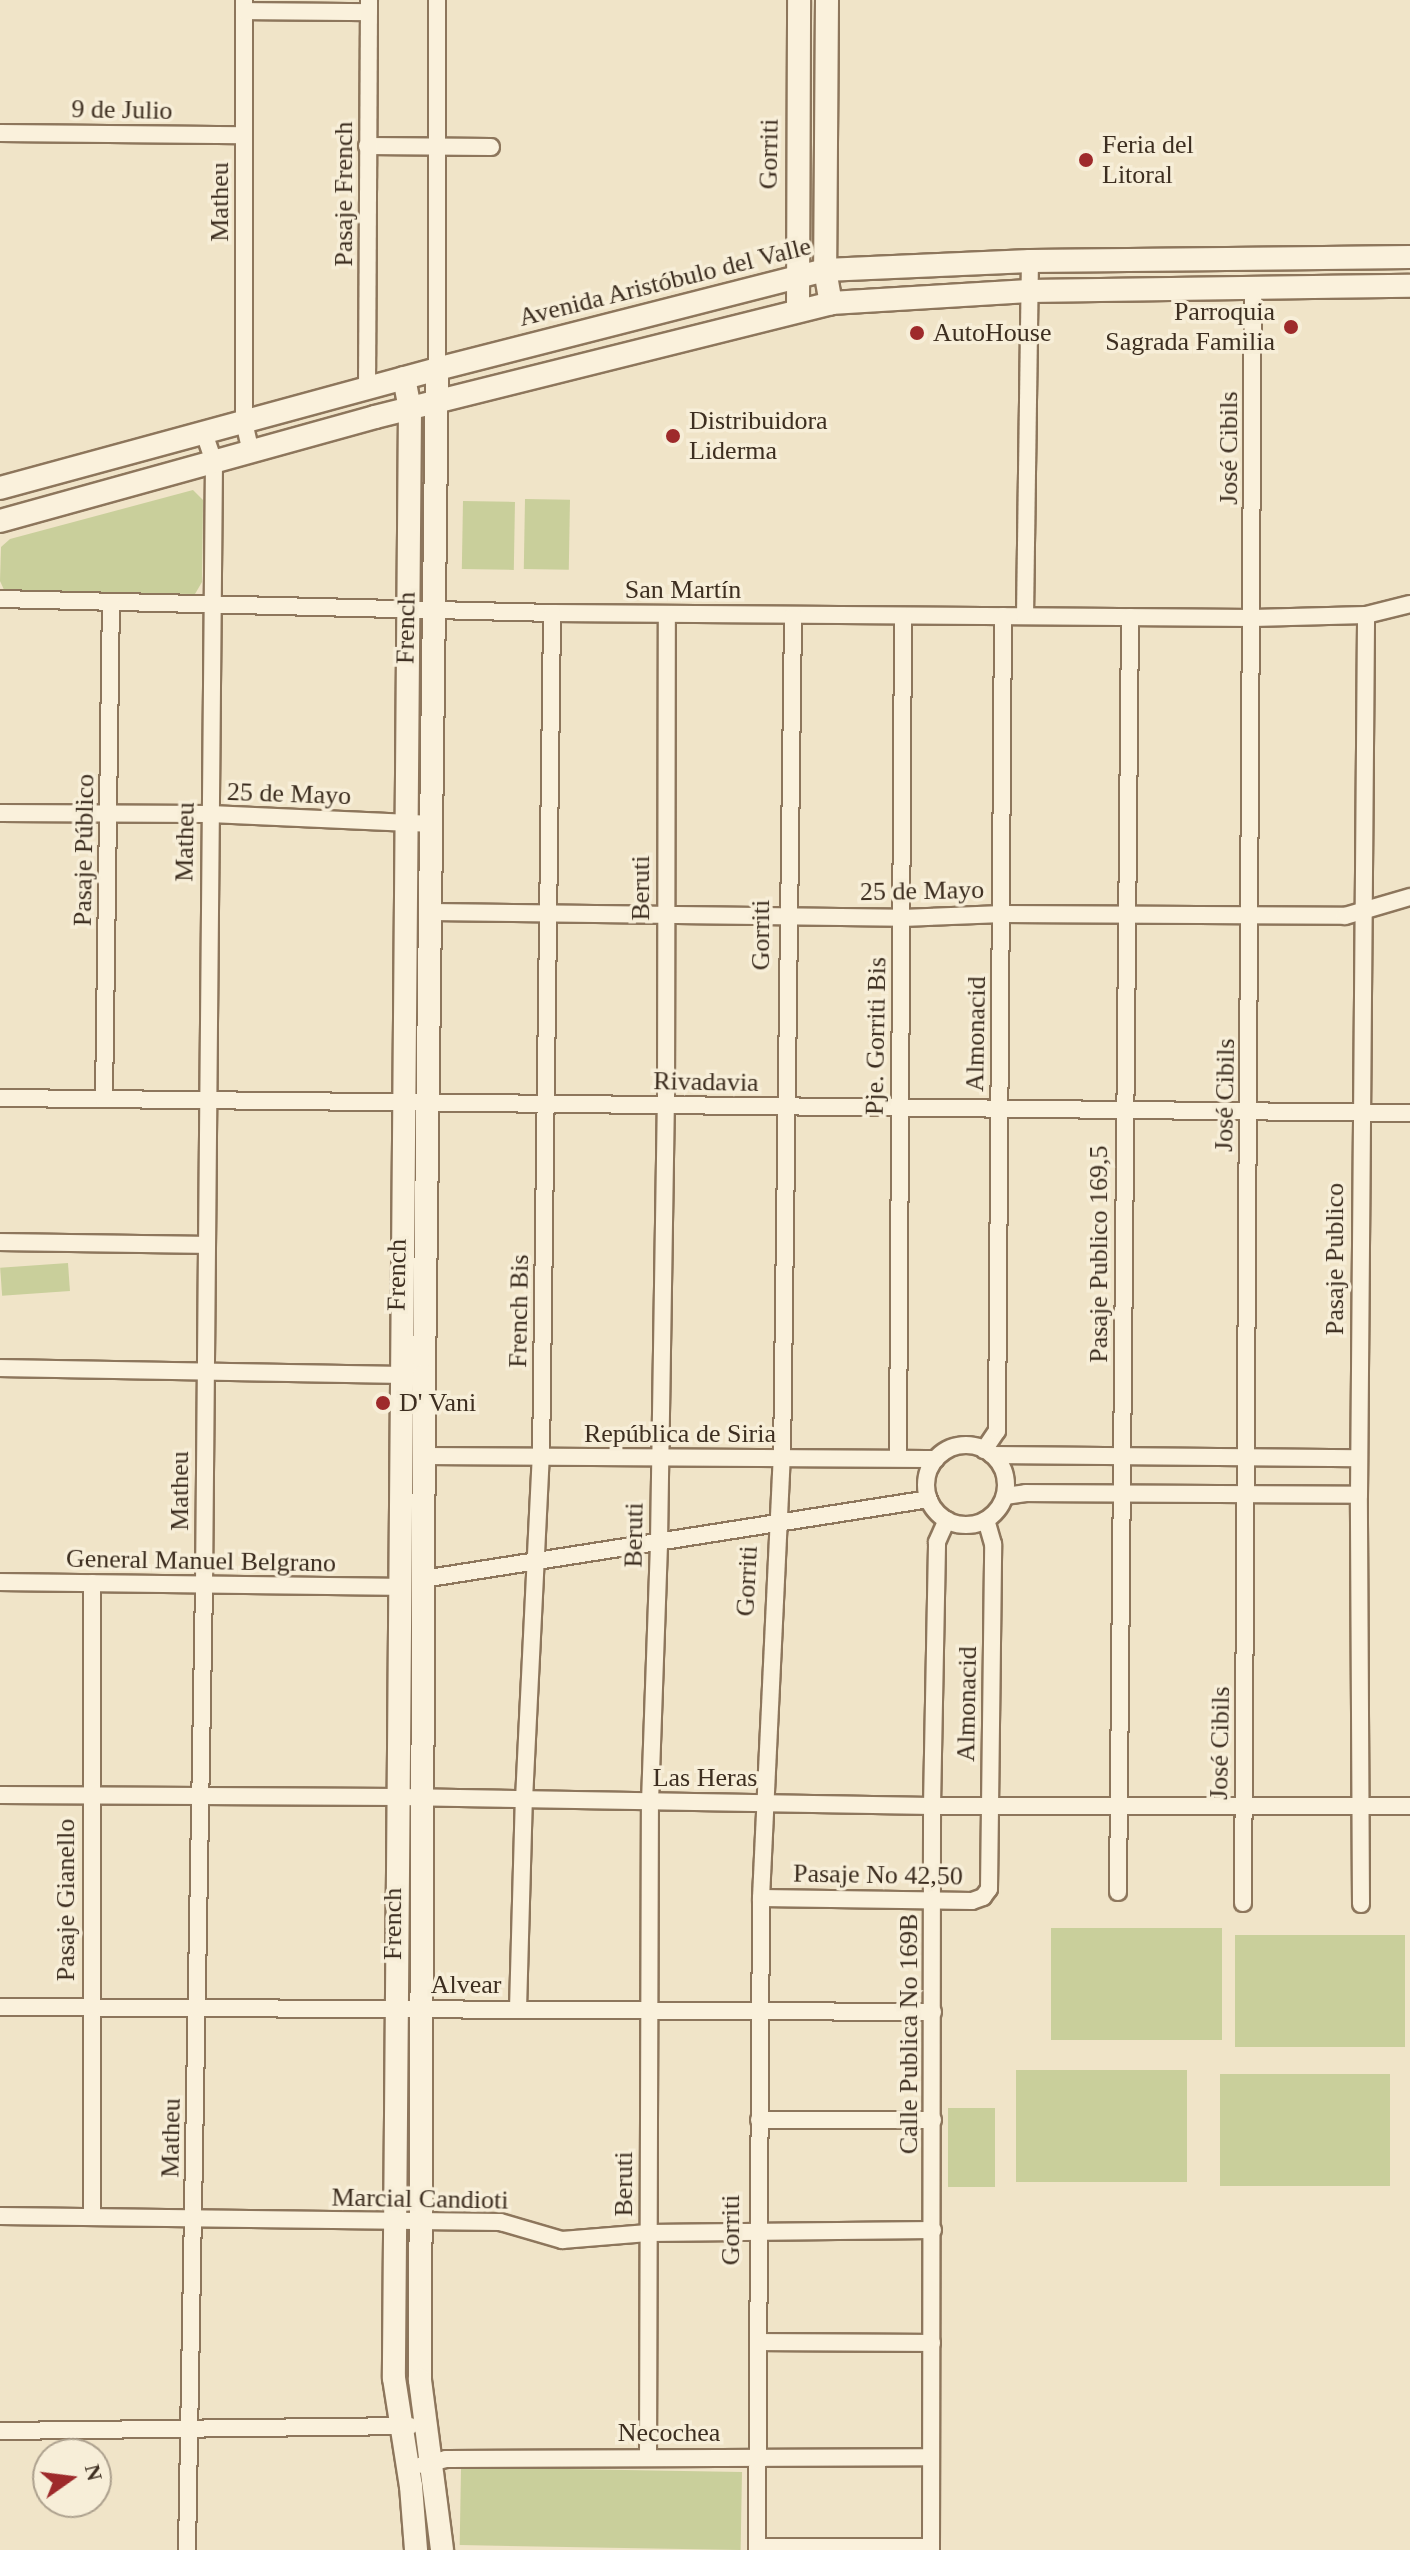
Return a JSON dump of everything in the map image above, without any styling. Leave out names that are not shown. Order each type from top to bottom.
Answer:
[{"type":"main road","name":"Gorriti","points":[[798,309],[799,0]]},
{"type":"main road","points":[[827,0],[825,270],[831,303]]},
{"type":"main road","name":"Avenida Aristóbulo del Valle","points":[[0,488],[437,369],[825,270],[1030,261],[1410,257]]},
{"type":"main road","points":[[0,521],[410,409],[831,303],[1029,291],[1410,286]]},
{"type":"main road","name":"French","points":[[416,1101],[431,912],[437,369]]},
{"type":"main road","name":"French","points":[[404,378],[410,409],[407,823],[416,1101],[414,1375],[402,1587],[411,1797],[410,2009],[420,2223],[423,2425],[416,2550]]},
{"type":"main road","name":"French","points":[[411,1797],[423,1579],[424,1456],[414,1375]]},
{"type":"main road","name":"French","points":[[410,2009],[396,2223],[394,2378],[399,2427],[419,2466],[442,2550]]},
{"type":"street","name":"French","points":[[437,0],[437,369]]},
{"type":"street","points":[[244,5],[369,6]]},
{"type":"street","name":"Matheu","points":[[244,5],[244,422],[251,452]]},
{"type":"street","name":"Pasaje French","points":[[367,388],[369,6]]},
{"type":"street","name":"9 de Julio","points":[[0,133],[244,135]]},
{"type":"street","points":[[367,146],[491,147]]},
{"type":"street","points":[[1025,616],[1030,261]]},
{"type":"street","name":"José Cibils","points":[[1243,1903],[1253,288]]},
{"type":"street","name":"Matheu","points":[[187,2550],[204,1585],[214,462],[204,433]]},
{"type":"street","name":"San Martín","points":[[0,599],[667,615],[1253,618],[1366,615],[1410,604]]},
{"type":"street","name":"Pasaje Público","points":[[104,1099],[111,602]]},
{"type":"street","name":"French Bis","points":[[518,2009],[524,1800],[541,1458],[552,613]]},
{"type":"street","name":"Beruti","points":[[648,2457],[650,1802],[659,1541],[666,1104],[667,615]]},
{"type":"street","name":"Gorriti","points":[[757,2548],[761,1898],[763,1803],[782,1458],[793,615]]},
{"type":"street","name":"Pasaje Publico","points":[[1361,1904],[1360,1113],[1366,615]]},
{"type":"street","name":"Pje. Gorriti Bis","points":[[898,1457],[903,616]]},
{"type":"street","name":"Almonacid","points":[[988,1452],[997,1431],[1003,616]]},
{"type":"street","name":"Pasaje Publico 169,5","points":[[1118,1892],[1130,617]]},
{"type":"street","name":"25 de Mayo","points":[[0,813],[210,814],[433,824]]},
{"type":"street","name":"25 de Mayo","points":[[431,912],[902,918],[1003,914],[1251,918],[1345,916],[1410,897]]},
{"type":"street","name":"Rivadavia","points":[[0,1098],[1410,1113]]},
{"type":"street","points":[[0,1242],[205,1245]]},
{"type":"street","points":[[0,1368],[414,1375]]},
{"type":"street","points":[[988,1452],[1004,1472],[1005,1496],[1000,1506],[986,1520],[973,1525],[947,1520],[929,1499],[927,1478],[936,1459],[959,1446],[988,1452],[1359,1458]]},
{"type":"street","name":"República de Siria","points":[[424,1456],[936,1459]]},
{"type":"street","points":[[1005,1496],[1120,1493],[1359,1495]]},
{"type":"street","points":[[423,1579],[929,1499]]},
{"type":"street","name":"Calle Publica No 169B","points":[[931,2548],[932,1806],[937,1542],[947,1520]]},
{"type":"street","name":"Almonacid","points":[[986,1520],[993,1544],[989,1889]]},
{"type":"street","name":"General Manuel Belgrano","points":[[0,1582],[402,1587]]},
{"type":"street","name":"Pasaje Gianello","points":[[92,1583],[92,2216]]},
{"type":"street","name":"Las Heras","points":[[0,1795],[411,1797],[932,1806],[1410,1806]]},
{"type":"street","name":"Pasaje No 42,50","points":[[761,1898],[972,1901],[983,1897],[989,1889]]},
{"type":"street","name":"Alvear","points":[[0,2007],[648,2008],[933,2012]]},
{"type":"street","points":[[759,2120],[933,2120]]},
{"type":"street","name":"Marcial Candioti","points":[[0,2216],[513,2223],[562,2240],[648,2233],[933,2230]]},
{"type":"street","points":[[758,2342],[932,2343]]},
{"type":"street","points":[[0,2431],[423,2425]]},
{"type":"street","name":"Necochea","points":[[419,2466],[446,2459],[931,2457]]},
{"type":"street","points":[[757,2548],[931,2548]]},
{"type":"green space","points":[[193,490],[203,500],[202,582],[195,594],[5,592],[0,581],[1,547],[10,539]]},
{"type":"green space","points":[[525,499],[570,500],[569,570],[524,569]]},
{"type":"green space","points":[[463,501],[515,502],[514,570],[462,569]]},
{"type":"green space","points":[[68,1263],[70,1291],[2,1296],[0,1268]]},
{"type":"green space","points":[[1051,1928],[1222,1928],[1222,2040],[1051,2040]]},
{"type":"green space","points":[[1235,1935],[1405,1935],[1405,2047],[1235,2047]]},
{"type":"green space","points":[[1016,2070],[1187,2070],[1187,2182],[1016,2182]]},
{"type":"green space","points":[[1220,2074],[1390,2074],[1390,2186],[1220,2186]]},
{"type":"green space","points":[[948,2108],[995,2108],[995,2187],[948,2187]]},
{"type":"green space","points":[[461,2467],[742,2472],[741,2550],[460,2545]]},
{"type":"place","name":"Feria del Litoral","points":[[1086,160]]},
{"type":"place","name":"Parroquia Sagrada Familia","points":[[1291,327]]},
{"type":"place","name":"AutoHouse","points":[[917,333]]},
{"type":"place","name":"Distribuidora Liderma","points":[[673,436]]},
{"type":"place","name":"D' Vani","points":[[383,1403]]}]
